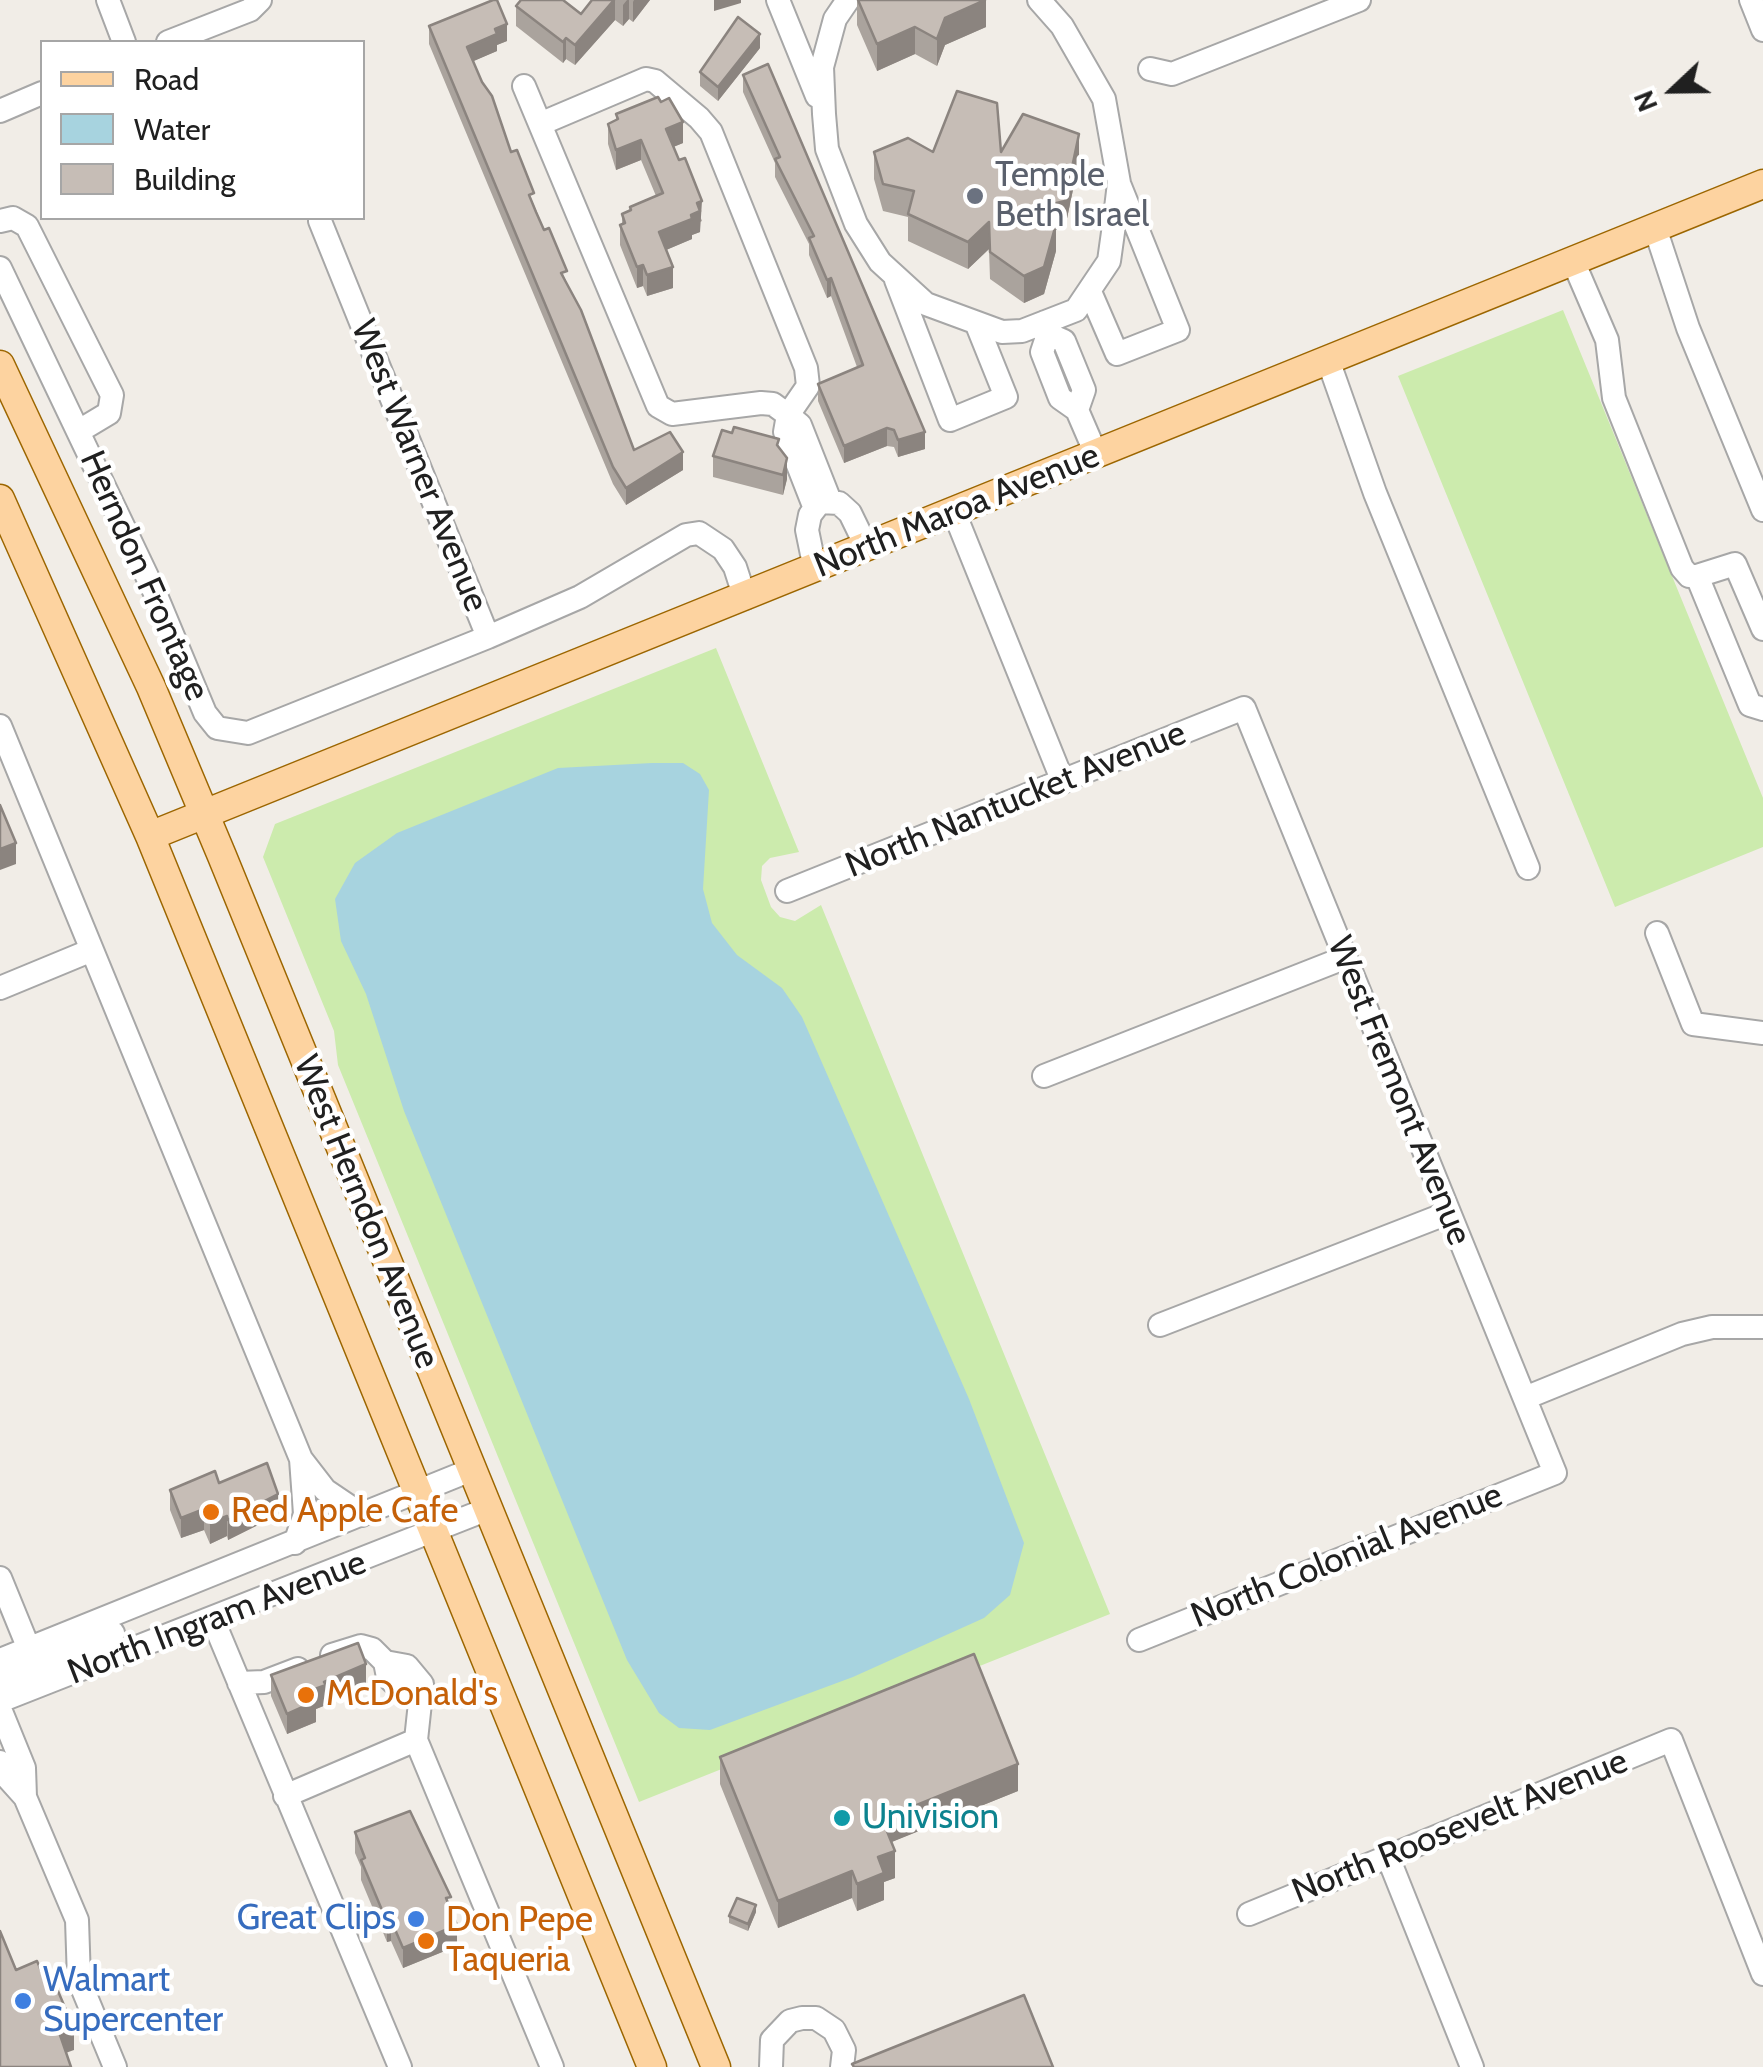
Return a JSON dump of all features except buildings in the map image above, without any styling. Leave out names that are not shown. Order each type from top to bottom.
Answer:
[{"type":"main road","name":"North Maroa Avenue","points":[[150,836],[1763,184]]},
{"type":"main road","name":"West Herndon Avenue","points":[[0,364],[72,515],[204,815],[716,2067]]},
{"type":"main road","name":"West Herndon Avenue","points":[[0,499],[150,836],[652,2067]]},
{"type":"street","points":[[108,0],[123,40]]},
{"type":"street","points":[[173,40],[250,10],[260,0]]},
{"type":"street","points":[[778,0],[824,114]]},
{"type":"street","points":[[848,0],[835,19],[822,66],[824,114],[837,182],[856,224],[880,262],[926,304],[977,325],[1022,331],[1047,328],[1076,310],[1109,261],[1119,183]]},
{"type":"street","points":[[1039,0],[1062,26],[1104,99],[1119,183],[1178,330],[1117,354],[1090,294]]},
{"type":"street","points":[[1150,69],[1172,74],[1359,0]]},
{"type":"street","points":[[1751,0],[1763,30]]},
{"type":"street","points":[[540,124],[646,80],[655,81],[711,132],[806,368],[808,386],[788,414]]},
{"type":"street","points":[[524,86],[658,406],[672,414],[761,402],[773,404],[800,426],[822,504],[807,530],[815,569]]},
{"type":"street","points":[[0,110],[40,94]]},
{"type":"street","points":[[0,221],[13,218],[27,226],[112,395],[109,413],[79,431]]},
{"type":"street","name":"West Warner Avenue","points":[[320,222],[488,636],[580,598],[686,535],[699,534],[724,549],[745,598]]},
{"type":"street","points":[[1655,228],[1688,328],[1763,510]]},
{"type":"street","points":[[1573,261],[1607,340],[1614,398],[1682,568],[1689,576],[1698,576],[1735,564],[1763,629]]},
{"type":"street","name":"Herndon Frontage","points":[[0,268],[79,431],[204,712],[224,732],[248,733],[488,636]]},
{"type":"street","points":[[895,276],[950,420],[1006,397],[977,325]]},
{"type":"street","points":[[1047,328],[1042,352],[1060,398],[1077,410],[1096,454]]},
{"type":"street","points":[[1328,360],[1375,493],[1528,868]]},
{"type":"street","points":[[822,504],[850,513],[867,548]]},
{"type":"street","points":[[954,512],[1063,782]]},
{"type":"street","points":[[1698,576],[1750,705],[1763,709]]},
{"type":"street","name":"North Nantucket Avenue","points":[[788,890],[1244,708]]},
{"type":"street","name":"West Fremont Avenue","points":[[1244,708],[1555,1473]]},
{"type":"street","points":[[0,726],[301,1459],[324,1490],[362,1516]]},
{"type":"street","points":[[1657,934],[1693,1024],[1763,1034]]},
{"type":"street","points":[[0,988],[92,950]]},
{"type":"street","points":[[1044,1076],[1344,958]]},
{"type":"street","points":[[1160,1325],[1448,1212]]},
{"type":"street","points":[[1524,1398],[1682,1334],[1712,1327],[1763,1327]]},
{"type":"street","points":[[295,1543],[306,1514],[301,1459]]},
{"type":"street","name":"North Ingram Avenue","points":[[0,1660],[471,1470]]},
{"type":"street","name":"North Colonial Avenue","points":[[1138,1640],[1555,1473]]},
{"type":"street","name":"North Ingram Avenue","points":[[0,1701],[488,1509]]},
{"type":"street","points":[[0,1578],[29,1649]]},
{"type":"street","points":[[0,1678],[122,1629],[150,1602]]},
{"type":"street","points":[[213,1620],[400,2067]]},
{"type":"street","points":[[239,1684],[264,1682],[361,1646],[372,1648],[386,1662],[407,1666],[416,1673],[422,1699],[416,1740],[552,2067]]},
{"type":"street","points":[[0,1709],[24,1768],[25,1797]]},
{"type":"street","points":[[285,1796],[416,1740]]},
{"type":"street","name":"North Roosevelt Avenue","points":[[1249,1914],[1671,1740],[1763,1974]]},
{"type":"street","points":[[0,1762],[6,1776],[25,1797],[77,1920],[79,1980],[115,2067]]},
{"type":"street","points":[[1388,1858],[1472,2067]]},
{"type":"street","points":[[771,2067],[772,2040],[790,2021],[816,2018],[834,2030],[844,2050],[842,2067]]},
{"type":"green space","points":[[1563,310],[1763,798],[1763,847],[1615,907],[1398,376]]},
{"type":"green space","points":[[716,648],[799,852],[770,858],[762,866],[761,880],[771,907],[780,917],[795,921],[821,905],[1110,1614],[639,1802],[338,1065],[334,1031],[263,857],[275,824]]},
{"type":"water","points":[[683,763],[700,774],[709,790],[703,889],[712,923],[737,955],[782,988],[802,1017],[969,1399],[1024,1543],[1010,1595],[984,1618],[853,1677],[710,1730],[679,1728],[659,1713],[627,1660],[404,1111],[366,994],[341,941],[335,899],[355,863],[397,833],[558,768]]},
{"type":"place","name":"Temple Beth Israel","points":[[975,196]]},
{"type":"place","name":"Red Apple Cafe","points":[[211,1512]]},
{"type":"place","name":"McDonald's","points":[[306,1695]]},
{"type":"place","name":"Univision","points":[[842,1818]]},
{"type":"place","name":"Great Clips","points":[[416,1919]]},
{"type":"place","name":"Don Pepe Taqueria","points":[[426,1941]]},
{"type":"place","name":"Walmart Supercenter","points":[[23,2001]]}]
